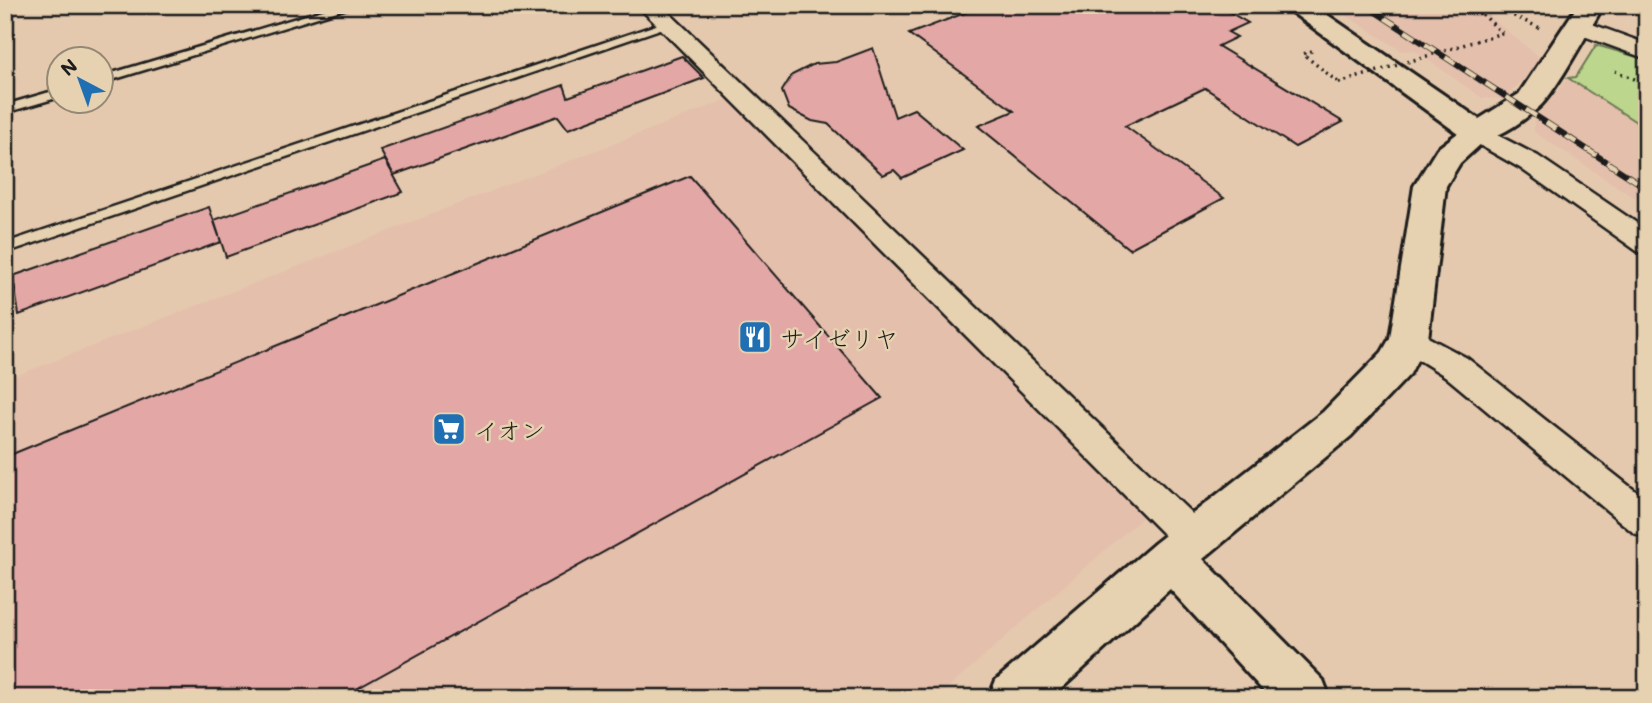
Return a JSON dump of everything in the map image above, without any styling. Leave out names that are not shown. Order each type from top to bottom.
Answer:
[{"type":"street","points":[[1295,5],[1478,133],[1529,162],[1647,244]]},
{"type":"street","points":[[659,15],[1183,549],[1305,698]]},
{"type":"street","points":[[1014,698],[1183,549],[1336,424],[1396,363],[1409,339],[1430,186],[1448,156],[1530,100],[1584,16],[1647,52]]},
{"type":"street","points":[[1409,339],[1456,367],[1647,522]]},
{"type":"lane","points":[[116,76],[352,5]]},
{"type":"lane","points":[[5,248],[659,15]]},
{"type":"lane","points":[[5,109],[46,97]]},
{"type":"path","points":[[1322,58],[1312,51],[1303,54],[1339,83],[1502,33],[1472,5]]},
{"type":"path","points":[[1490,5],[1542,28]]},
{"type":"path","points":[[1342,71],[1363,85]]},
{"type":"shaded area","points":[[1330,5],[1475,5],[1543,60],[1504,99],[1482,98],[1414,50],[1402,51]]},
{"type":"shaded area","points":[[1568,78],[1647,129],[1647,206],[1534,132],[1534,120]]},
{"type":"shaded area","points":[[731,98],[1144,516],[936,698],[5,698],[5,380]]},
{"type":"green space","points":[[1596,45],[1647,60],[1647,129],[1568,78],[1576,77]]},
{"type":"building","points":[[986,5],[1217,5],[1248,23],[1228,32],[1237,37],[1218,46],[1343,122],[1295,147],[1205,88],[1125,126],[1224,198],[1129,249],[978,126],[1014,111],[909,34]]},
{"type":"building","points":[[873,48],[895,117],[914,109],[963,150],[902,178],[894,170],[883,175],[828,124],[812,121],[789,109],[782,91],[792,75],[814,64],[836,62]]},
{"type":"building","points":[[682,56],[704,78],[568,129],[558,116],[394,175],[380,150],[564,85],[568,97]]},
{"type":"building","points":[[385,160],[403,192],[226,257],[214,220]]},
{"type":"building","name":"イオン","points":[[690,176],[882,398],[340,698],[5,698],[5,457]]},
{"type":"building","points":[[209,207],[221,242],[19,315],[13,276]]},
{"type":"railway","points":[[1365,5],[1645,187]]},
{"type":"railway","points":[[1642,185],[1647,188]]},
{"type":"place","name":"サイゼリヤ","points":[[755,337]]},
{"type":"place","name":"イオン","points":[[449,429]]}]
